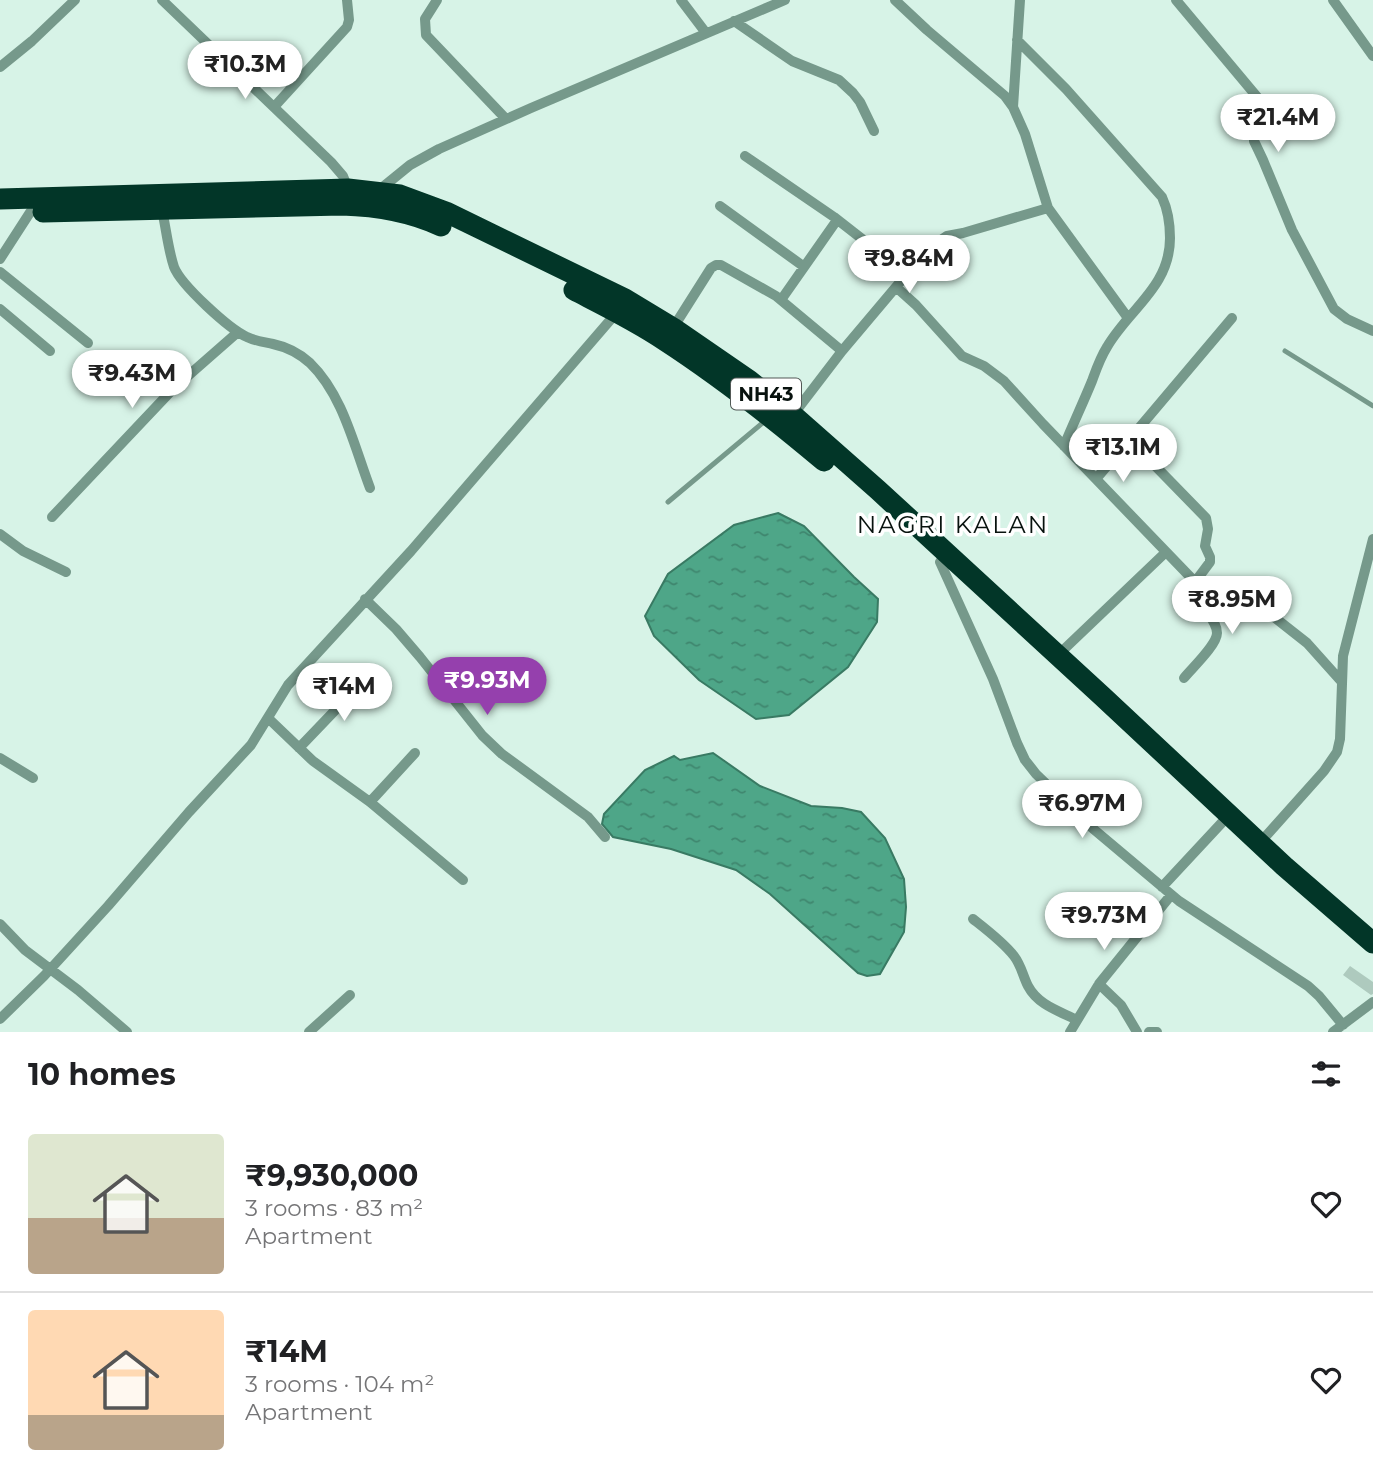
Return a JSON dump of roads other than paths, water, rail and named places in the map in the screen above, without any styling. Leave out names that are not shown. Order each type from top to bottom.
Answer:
[{"type":"highway","name":"NH43","points":[[0,213],[35,205],[348,189],[378,191],[401,195],[446,212],[622,306],[770,416],[870,499],[1226,819],[1346,932],[1373,953]]},
{"type":"highway","name":"NH43","points":[[0,199],[35,205],[162,210],[342,205],[390,208],[422,217],[673,328],[750,381],[878,490],[1058,656],[1226,819]]},
{"type":"highway","name":"NH43","points":[[1256,847],[1373,943]]},
{"type":"street","points":[[0,68],[75,0]]},
{"type":"street","points":[[162,0],[331,162],[343,176],[348,189]]},
{"type":"street","points":[[274,107],[346,27],[349,20],[347,0]]},
{"type":"street","points":[[437,0],[425,19],[426,35],[506,118]]},
{"type":"street","points":[[681,0],[706,33]]},
{"type":"street","points":[[378,191],[410,164],[439,149],[785,0]]},
{"type":"street","points":[[895,0],[1005,96],[1026,134],[1048,208],[1128,318]]},
{"type":"street","points":[[1013,107],[1020,0]]},
{"type":"street","points":[[1176,0],[1258,98],[1260,114],[1254,133],[1256,147],[1292,230],[1334,309],[1339,315],[1373,331]]},
{"type":"street","points":[[1333,0],[1373,56]]},
{"type":"street","points":[[734,21],[792,61],[839,80],[860,102],[874,131]]},
{"type":"street","points":[[1017,40],[1076,99],[1162,197],[1167,207],[1170,227],[1170,258],[1159,281],[1111,340],[1100,359],[1064,446]]},
{"type":"street","points":[[746,156],[837,219],[907,274]]},
{"type":"street","points":[[0,259],[35,205]]},
{"type":"street","points":[[720,206],[803,266]]},
{"type":"street","points":[[793,415],[842,351],[928,249],[947,236],[1048,208]]},
{"type":"street","points":[[162,210],[175,269],[207,306],[246,337],[299,354],[327,383],[341,408],[370,488]]},
{"type":"street","points":[[781,299],[837,219]]},
{"type":"street","points":[[673,328],[711,268],[721,265],[781,299],[842,351]]},
{"type":"street","points":[[0,272],[88,343]]},
{"type":"street","points":[[896,286],[962,356],[985,366],[1004,381],[1195,582],[1205,590],[1245,597],[1255,602],[1301,637],[1341,681]]},
{"type":"street","points":[[0,1019],[108,906],[251,745],[288,685],[411,551],[622,306]]},
{"type":"street","points":[[0,309],[50,351]]},
{"type":"street","points":[[1096,479],[1232,318]]},
{"type":"street","points":[[52,517],[186,376],[238,332]]},
{"type":"street","points":[[1129,439],[1206,518],[1209,529],[1205,546],[1210,562],[1195,582]]},
{"type":"street","points":[[0,534],[23,551],[66,572]]},
{"type":"street","points":[[1256,847],[1324,771],[1337,752],[1346,637],[1373,540]]},
{"type":"street","points":[[1058,656],[1167,552]]},
{"type":"street","points":[[940,562],[993,679],[1017,743],[1036,774],[1161,887],[1200,916],[1308,986],[1343,1024]]},
{"type":"street","points":[[1184,678],[1212,646],[1217,632],[1195,582]]},
{"type":"street","points":[[365,600],[396,629],[482,735],[502,754],[588,817],[605,837]]},
{"type":"street","points":[[299,748],[367,677]]},
{"type":"street","points":[[268,718],[313,761],[370,802],[463,880]]},
{"type":"street","points":[[370,802],[415,752]]},
{"type":"street","points":[[0,758],[33,778]]},
{"type":"street","points":[[1161,887],[1226,819]]},
{"type":"street","points":[[1070,1032],[1099,984],[1171,895]]},
{"type":"street","points":[[973,919],[1016,957],[1028,985],[1042,1003],[1077,1020]]},
{"type":"street","points":[[0,924],[25,950],[127,1032]]},
{"type":"street","points":[[1099,984],[1121,1005],[1137,1032]]},
{"type":"street","points":[[309,1032],[350,995]]},
{"type":"street","points":[[1333,1032],[1373,1002]]},
{"type":"street","points":[[1149,1032],[1157,1032]]},
{"type":"lane","points":[[1284,351],[1373,405]]},
{"type":"lane","points":[[668,502],[770,416]]},
{"type":"water","points":[[778,513],[804,526],[878,599],[877,622],[848,667],[789,715],[756,719],[699,680],[654,636],[645,616],[668,574],[734,525]]},
{"type":"water","points":[[713,753],[760,786],[811,806],[861,812],[885,838],[904,879],[906,907],[904,932],[880,974],[867,976],[858,973],[770,894],[736,870],[671,849],[613,837],[602,824],[604,814],[645,770],[674,756],[680,760]]},
{"type":"district","name":"NAGRI KALAN","points":[[953,524]]}]
